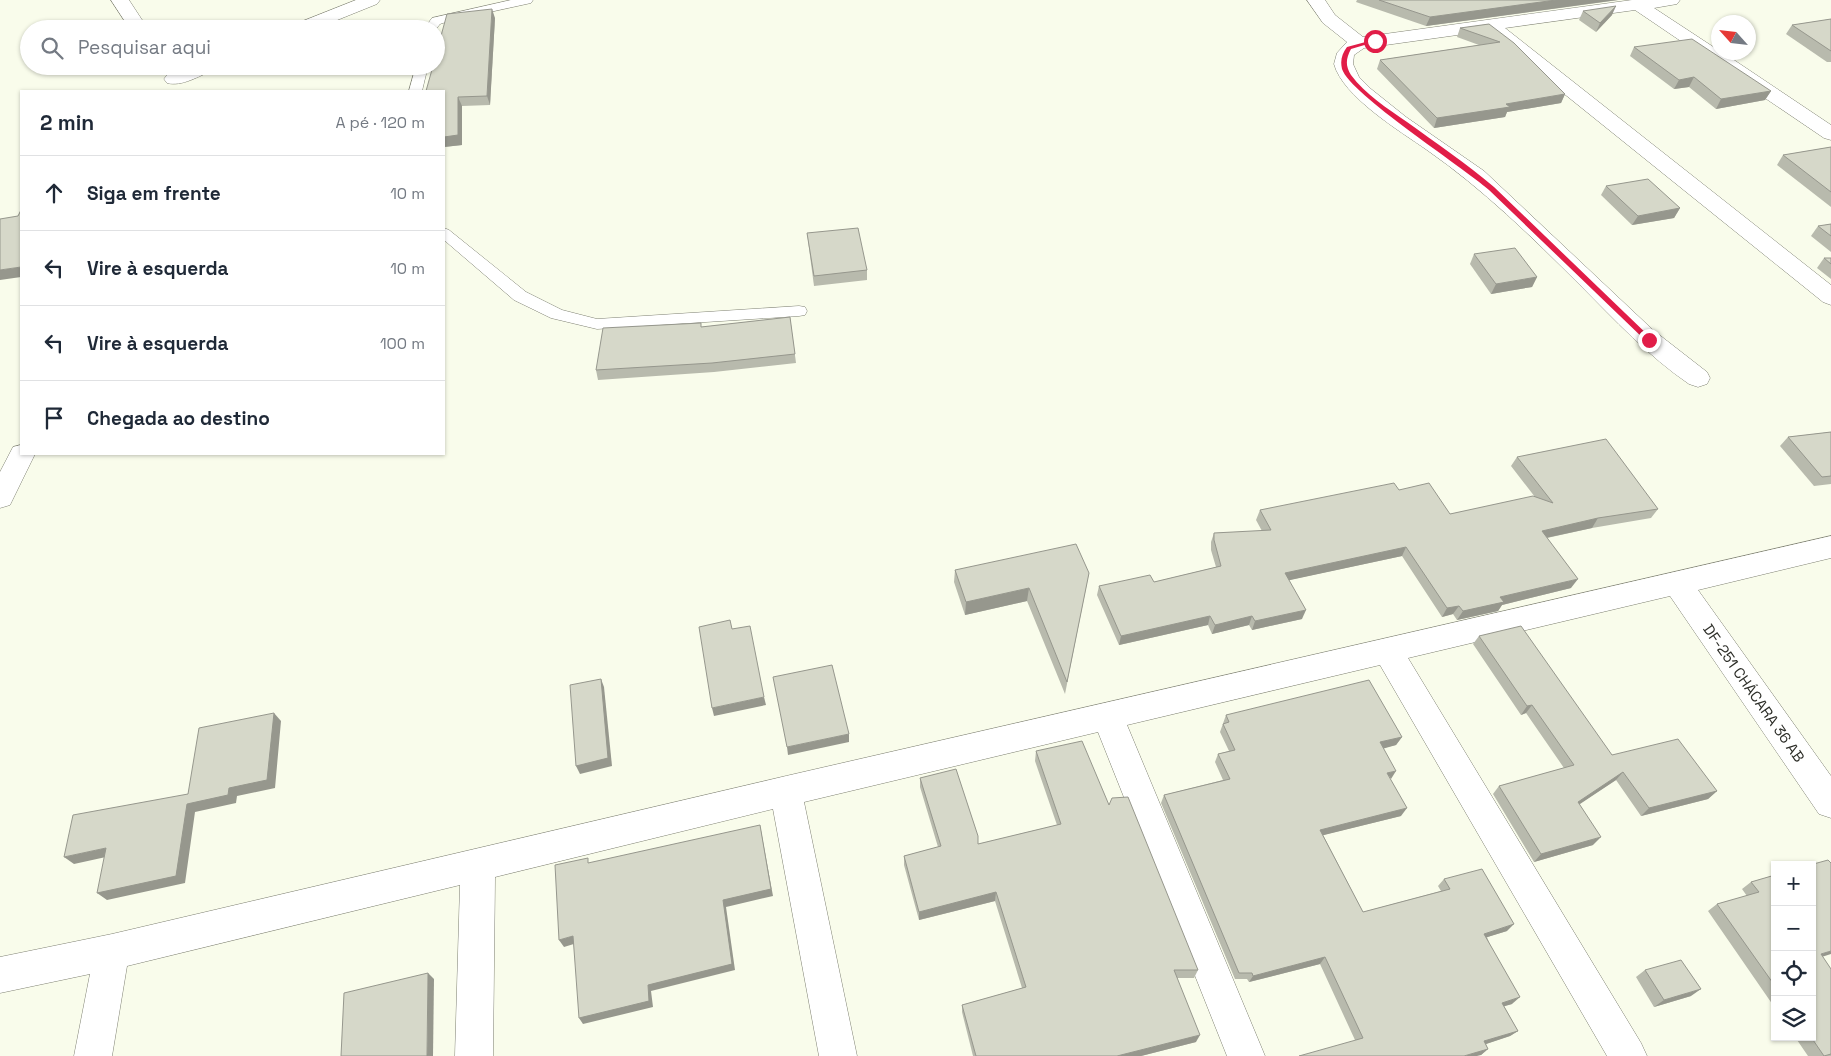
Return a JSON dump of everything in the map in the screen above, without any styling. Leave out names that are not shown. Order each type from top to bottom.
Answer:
[{"type":"street","points":[[120,0],[133,20]]},
{"type":"street","points":[[321,20],[371,0]]},
{"type":"street","points":[[1316,0],[1320,10],[1336,26],[1360,44]]},
{"type":"street","points":[[1671,0],[1360,44],[1348,48],[1344,57],[1345,68],[1360,88],[1379,105],[1492,188],[1671,360],[1698,378]]},
{"type":"street","points":[[1638,4],[1831,134]]},
{"type":"street","points":[[1491,26],[1831,297]]},
{"type":"street","points":[[0,498],[22,455]]},
{"type":"street","points":[[0,975],[112,952],[786,791],[1108,718],[1831,548]]},
{"type":"street","name":"DF-251 CHÁCARA 36 AB","points":[[1677,583],[1831,803]]},
{"type":"street","points":[[1388,652],[1628,1056]]},
{"type":"street","points":[[1108,718],[1246,1056]]},
{"type":"street","points":[[786,791],[838,1056]]},
{"type":"street","points":[[474,1056],[478,866]]},
{"type":"street","points":[[93,1056],[112,952]]},
{"type":"lane","points":[[439,20],[527,0]]},
{"type":"lane","points":[[416,90],[420,75]]},
{"type":"lane","points":[[445,234],[520,296],[557,314],[597,324],[799,311]]},
{"type":"building","points":[[1379,0],[1556,0],[1430,17]]},
{"type":"building","points":[[1616,6],[1600,23],[1583,11]]},
{"type":"building","points":[[492,9],[487,96],[458,97],[458,135],[445,137],[445,90],[426,90],[430,75],[445,75],[445,21],[447,14]]},
{"type":"building","points":[[1831,19],[1831,51],[1792,25]]},
{"type":"building","points":[[1489,24],[1514,43],[1565,94],[1506,104],[1510,107],[1437,118],[1380,60],[1500,42],[1460,28]]},
{"type":"building","points":[[1692,39],[1711,52],[1711,60],[1724,60],[1771,91],[1721,99],[1694,77],[1679,80],[1634,47]]},
{"type":"building","points":[[1831,147],[1831,192],[1783,155]]},
{"type":"building","points":[[1648,179],[1680,208],[1638,216],[1606,186]]},
{"type":"building","points":[[20,212],[20,267],[0,270],[0,219],[18,216]]},
{"type":"building","points":[[1831,224],[1831,236],[1818,226]]},
{"type":"building","points":[[858,228],[867,270],[814,276],[807,233]]},
{"type":"building","points":[[1515,248],[1537,277],[1496,284],[1474,254]]},
{"type":"building","points":[[1824,258],[1831,258],[1831,264]]},
{"type":"building","points":[[790,317],[795,354],[712,363],[596,370],[603,328],[701,323],[701,327]]},
{"type":"building","points":[[1831,432],[1831,476],[1822,477],[1788,437]]},
{"type":"building","points":[[1606,439],[1658,509],[1598,518],[1542,531],[1578,579],[1500,597],[1504,602],[1463,611],[1459,606],[1447,608],[1406,547],[1285,573],[1306,610],[1255,621],[1252,616],[1215,625],[1210,616],[1121,636],[1099,586],[1150,575],[1154,582],[1221,566],[1214,533],[1271,530],[1260,510],[1394,483],[1399,490],[1429,483],[1450,514],[1533,496],[1553,503],[1517,457]]},
{"type":"building","points":[[1076,544],[1089,573],[1067,682],[1029,588],[966,602],[955,570]]},
{"type":"building","points":[[730,620],[732,629],[750,626],[764,697],[712,708],[699,627]]},
{"type":"building","points":[[1521,626],[1612,755],[1678,739],[1717,791],[1649,808],[1623,772],[1578,802],[1601,837],[1541,854],[1499,786],[1574,765],[1532,705],[1527,706],[1479,636]]},
{"type":"building","points":[[832,665],[849,734],[787,747],[773,677]]},
{"type":"building","points":[[601,679],[608,758],[576,766],[570,685]]},
{"type":"building","points":[[1369,680],[1402,737],[1380,742],[1396,771],[1387,773],[1407,808],[1320,830],[1363,912],[1450,889],[1444,879],[1482,869],[1514,924],[1484,934],[1520,997],[1502,1003],[1518,1031],[1484,1041],[1488,1049],[1464,1056],[1299,1056],[1363,1038],[1325,957],[1253,976],[1252,973],[1239,973],[1164,795],[1230,779],[1218,754],[1235,750],[1223,724],[1229,722],[1226,715]]},
{"type":"building","points":[[274,713],[267,780],[229,788],[228,795],[187,804],[176,876],[97,893],[106,848],[64,857],[73,815],[188,794],[199,728]]},
{"type":"building","points":[[1082,741],[1109,805],[1112,798],[1128,797],[1198,970],[1174,970],[1200,1035],[1117,1056],[976,1056],[962,1005],[1026,987],[996,892],[919,912],[904,856],[941,846],[920,778],[956,769],[978,836],[978,844],[1061,824],[1036,751]]},
{"type":"building","points":[[760,825],[771,889],[723,900],[732,964],[648,985],[649,1001],[579,1018],[573,936],[559,940],[555,865],[588,858],[588,863]]},
{"type":"building","points":[[1828,860],[1831,863],[1831,951],[1821,954],[1831,969],[1831,1054],[1824,1056],[1814,1041],[1816,1041],[1816,863]]},
{"type":"building","points":[[1771,876],[1771,980],[1717,904],[1759,892],[1751,882]]},
{"type":"building","points":[[1681,960],[1701,989],[1664,1000],[1645,970]]},
{"type":"building","points":[[428,973],[427,1056],[341,1056],[344,993]]},
{"type":"route","points":[[1375,41],[1348,48],[1344,57],[1345,68],[1349,76],[1379,105],[1492,188],[1649,340]]}]
